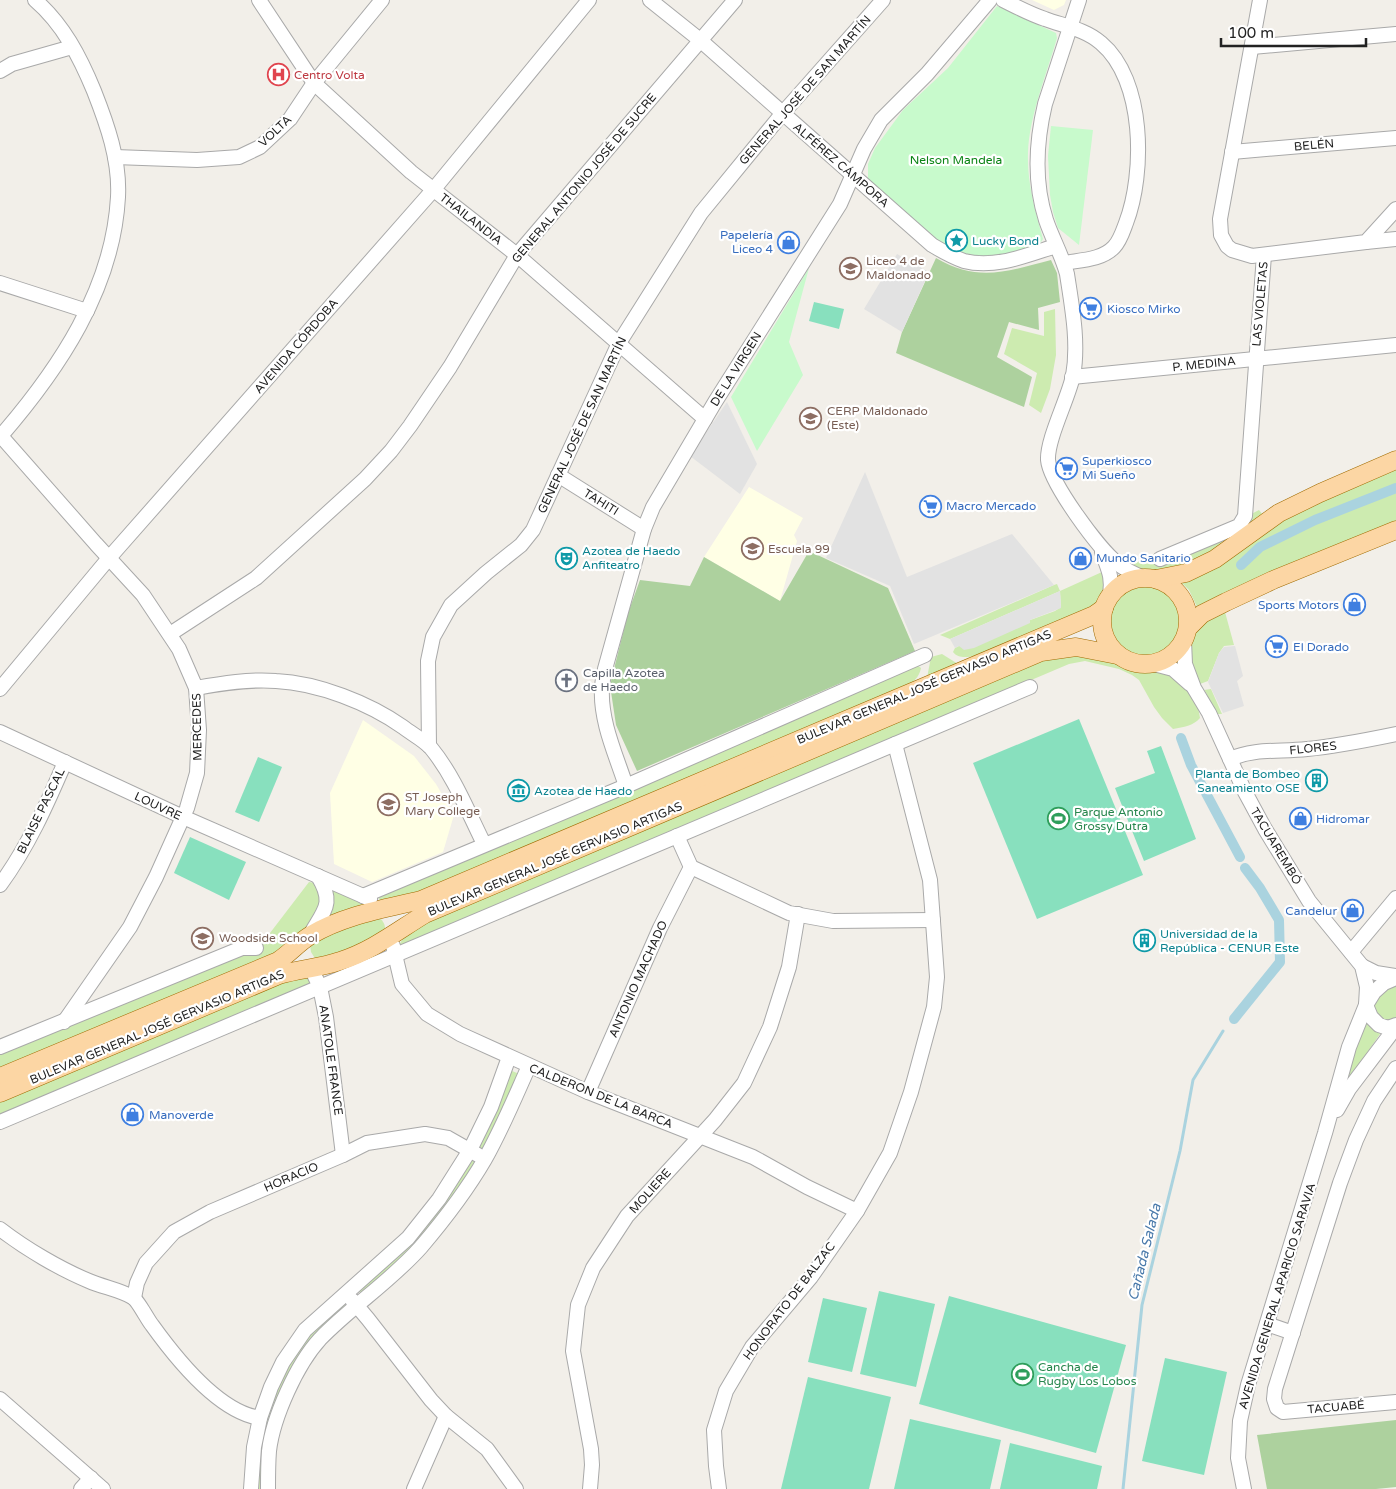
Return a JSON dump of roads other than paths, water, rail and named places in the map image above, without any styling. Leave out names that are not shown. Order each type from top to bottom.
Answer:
[{"type":"main road","points":[[1396,460],[1279,513],[1215,559],[1186,573],[1131,580],[1120,586],[1107,602],[1102,621],[1103,633],[1108,645],[1117,654],[1134,663],[1140,665],[1154,664],[1166,660],[1176,652],[1202,614],[1273,580],[1396,530]]},
{"type":"main road","points":[[1150,578],[1168,584],[1181,598],[1188,615],[1186,635]]},
{"type":"main road","name":"BULEVAR GENERAL JOSÉ GERVASIO ARTIGAS","points":[[0,1077],[278,960],[290,954],[310,935],[343,920],[362,913],[421,900],[1087,618],[1107,602]]},
{"type":"main road","name":"BULEVAR GENERAL JOSÉ GERVASIO ARTIGAS","points":[[0,1093],[279,975],[342,961],[380,944],[425,914],[1042,652],[1076,647],[1117,654]]},
{"type":"main road","points":[[383,908],[390,918],[391,936]]},
{"type":"main road","points":[[310,935],[305,952],[311,968]]},
{"type":"street","points":[[0,436],[41,386],[64,354],[87,311],[104,270],[114,229],[118,196],[115,157],[106,122],[86,72],[62,29],[49,12],[35,0]]},
{"type":"street","name":"THAILANDIA","points":[[260,0],[314,83],[411,172],[517,255],[705,419]]},
{"type":"street","name":"VOLTA","points":[[115,157],[196,160],[239,156],[260,147],[290,119],[314,83],[382,0]]},
{"type":"street","name":"AVENIDA CÓRDOBA","points":[[0,689],[109,558],[434,189],[590,0]]},
{"type":"street","name":"ALFÉREZ CÁMPORA","points":[[650,0],[700,40],[932,245],[964,261],[980,263],[996,263],[1020,258],[1056,246]]},
{"type":"street","name":"GENERAL ANTONIO JOSÉ DE SUCRE","points":[[170,634],[256,578],[365,479],[391,451],[434,391],[517,255],[734,0]]},
{"type":"street","name":"GENERAL JOSÉ DE SAN MARTÍN","points":[[429,746],[428,661],[433,637],[451,605],[486,573],[521,545],[533,530],[619,343],[701,213],[782,114],[883,0]]},
{"type":"street","name":"DE LA VIRGEN","points":[[626,786],[606,724],[602,706],[602,688],[605,669],[644,529],[653,507],[705,419],[840,204],[864,149],[882,120],[927,74],[990,0]]},
{"type":"street","points":[[1003,0],[1036,16],[1085,32],[1101,43],[1112,55],[1130,90],[1134,111],[1138,165],[1133,202],[1120,237],[1114,248],[1100,257],[1064,263]]},
{"type":"street","points":[[1079,0],[1043,113],[1038,148],[1040,192],[1046,218],[1064,263],[1075,346],[1072,377],[1049,448],[1048,461],[1052,473],[1066,498],[1100,547],[1112,582],[1107,602]]},
{"type":"street","name":"LAS VIOLETAS","points":[[1160,559],[1239,526],[1245,516],[1264,255],[1252,256],[1232,250],[1227,246],[1222,235],[1220,219],[1260,0]]},
{"type":"street","points":[[1252,47],[1396,34]]},
{"type":"street","points":[[0,71],[12,64],[72,46]]},
{"type":"street","name":"BELÉN","points":[[1232,152],[1396,138]]},
{"type":"street","points":[[1366,242],[1396,209]]},
{"type":"street","points":[[1264,255],[1396,239]]},
{"type":"street","points":[[0,284],[87,311]]},
{"type":"street","name":"P. MEDINA","points":[[1072,377],[1396,345]]},
{"type":"street","name":"MERCEDES","points":[[0,436],[144,595],[179,649],[196,688],[199,730],[197,773],[183,817],[156,877],[130,927],[64,1022]]},
{"type":"street","name":"TAHITI","points":[[558,475],[644,529]]},
{"type":"street","points":[[1100,547],[1128,571],[1150,578]]},
{"type":"street","name":"TACUAREMBÓ","points":[[1186,635],[1184,664],[1194,688],[1208,712],[1245,792],[1283,861],[1310,901],[1362,966],[1367,987],[1366,1005]]},
{"type":"street","points":[[363,896],[626,786],[925,655]]},
{"type":"street","name":"TACUAREMBÓ","points":[[1154,664],[1173,669],[1194,688]]},
{"type":"street","points":[[196,688],[221,683],[277,681],[311,687],[348,698],[390,717],[429,746],[445,768],[484,844]]},
{"type":"street","name":"BULEVAR GENERAL JOSÉ GERVASIO ARTIGAS","points":[[0,1122],[1030,687]]},
{"type":"street","name":"LOUVRE","points":[[0,732],[183,817],[363,896],[383,908]]},
{"type":"street","name":"FLORES","points":[[1230,759],[1247,752],[1342,745],[1396,734]]},
{"type":"street","name":"HONORATO DE BALZAC","points":[[719,1489],[714,1430],[726,1391],[752,1347],[811,1277],[856,1211],[890,1153],[911,1092],[934,1007],[937,977],[930,880],[895,744]]},
{"type":"street","name":"BLAISE PASCAL","points":[[0,885],[12,868],[44,810],[66,762]]},
{"type":"street","points":[[677,836],[691,867],[789,912],[833,921],[933,920]]},
{"type":"street","name":"ANTONIO MACHADO","points":[[588,1092],[660,928],[691,867]]},
{"type":"street","points":[[310,935],[327,903],[328,896],[318,876]]},
{"type":"street","points":[[1351,952],[1396,898]]},
{"type":"street","name":"MOLIERE","points":[[590,1489],[591,1449],[573,1351],[578,1305],[593,1268],[628,1216],[715,1120],[744,1083],[770,1028],[789,967],[798,914]]},
{"type":"street","name":"CALDERON DE LA BARCA","points":[[391,936],[402,984],[427,1014],[460,1034],[588,1092],[754,1157],[807,1188],[856,1211]]},
{"type":"street","points":[[0,1047],[242,948],[256,948]]},
{"type":"street","points":[[1362,966],[1376,973],[1396,977]]},
{"type":"street","name":"ANATOLE FRANCE","points":[[311,968],[320,987],[326,1017],[344,1155]]},
{"type":"street","name":"AVENIDA GENERAL APARICIO SARAVIA","points":[[1244,1489],[1238,1458],[1240,1421],[1248,1385],[1325,1133],[1349,1047],[1366,1005],[1374,992],[1384,983],[1396,977]]},
{"type":"street","points":[[88,988],[91,998],[95,1002],[104,1005]]},
{"type":"street","points":[[1366,1005],[1371,1017],[1379,1025],[1388,1028],[1396,1026]]},
{"type":"street","name":"AVENIDA GENERAL APARICIO SARAVIA","points":[[1325,1133],[1349,1089],[1396,1026]]},
{"type":"street","points":[[251,1489],[254,1447],[260,1418],[271,1387],[283,1362],[306,1330],[408,1238],[439,1199],[470,1150],[491,1107],[509,1057]]},
{"type":"street","points":[[268,1489],[269,1450],[276,1421],[296,1373],[320,1340],[420,1248],[453,1208],[485,1159],[507,1116],[528,1066]]},
{"type":"street","name":"AVENIDA GENERAL APARICIO SARAVIA","points":[[1277,1408],[1274,1399],[1275,1389],[1340,1183],[1356,1140],[1374,1101],[1396,1068]]},
{"type":"street","name":"HORACIO","points":[[134,1298],[137,1282],[146,1263],[174,1232],[210,1212],[344,1155],[367,1143],[394,1137],[425,1134],[448,1138],[485,1159]]},
{"type":"street","points":[[0,1230],[20,1245],[88,1280],[134,1298],[142,1312],[188,1371],[230,1405],[249,1416],[260,1418]]},
{"type":"street","points":[[346,1294],[431,1400],[446,1416],[477,1439],[487,1449],[516,1489]]},
{"type":"street","points":[[1267,1324],[1293,1333]]},
{"type":"street","points":[[0,1399],[86,1484],[103,1489]]},
{"type":"street","name":"TACUABÉ","points":[[1277,1408],[1284,1412],[1396,1402]]},
{"type":"street","points":[[414,1489],[446,1416]]},
{"type":"waterway","points":[[1241,565],[1260,547],[1315,520],[1396,488]]},
{"type":"waterway","points":[[1181,738],[1191,765],[1240,857]]},
{"type":"waterway","points":[[1234,1019],[1280,962],[1279,920],[1260,888],[1245,868]]},
{"type":"waterway","name":"Cañada Salada","points":[[1123,1489],[1142,1305],[1180,1151],[1193,1080],[1223,1031]]},
{"type":"place","name":"Centro Volta","points":[[278,75]]},
{"type":"place","name":"Lucky Bond","points":[[956,241]]},
{"type":"place","name":"Papelería Liceo 4","points":[[789,242]]},
{"type":"place","name":"Liceo 4 de Maldonado","points":[[850,268]]},
{"type":"place","name":"Kiosco Mirko","points":[[1091,309]]},
{"type":"place","name":"CERP Maldonado (Este)","points":[[811,418]]},
{"type":"place","name":"Superkiosco Mi Sueño","points":[[1066,468]]},
{"type":"place","name":"Macro Mercado","points":[[930,506]]},
{"type":"place","name":"Escuela 99","points":[[752,549]]},
{"type":"place","name":"Azotea de Haedo Anfiteatro","points":[[566,558]]},
{"type":"place","name":"Mundo Sanitario","points":[[1080,558]]},
{"type":"place","name":"Sports Motors","points":[[1355,605]]},
{"type":"place","name":"El Dorado","points":[[1277,647]]},
{"type":"place","name":"Capilla Azotea de Haedo","points":[[567,680]]},
{"type":"place","name":"Planta de Bombeo Saneamiento OSE","points":[[1316,781]]},
{"type":"place","name":"Azotea de Haedo","points":[[518,791]]},
{"type":"place","name":"ST Joseph Mary College","points":[[389,804]]},
{"type":"place","name":"Parque Antonio Grossy Dutra","points":[[1058,819]]},
{"type":"place","name":"Hidromar","points":[[1300,819]]},
{"type":"place","name":"Candelur","points":[[1353,911]]},
{"type":"place","name":"Woodside School","points":[[203,938]]},
{"type":"place","name":"Universidad de la República - CENUR Este","points":[[1144,941]]},
{"type":"place","name":"Manoverde","points":[[133,1115]]},
{"type":"place","name":"Cancha de Rugby Los Lobos","points":[[1022,1374]]},
{"type":"park label","name":"Nelson Mandela","points":[[956,160]]}]
